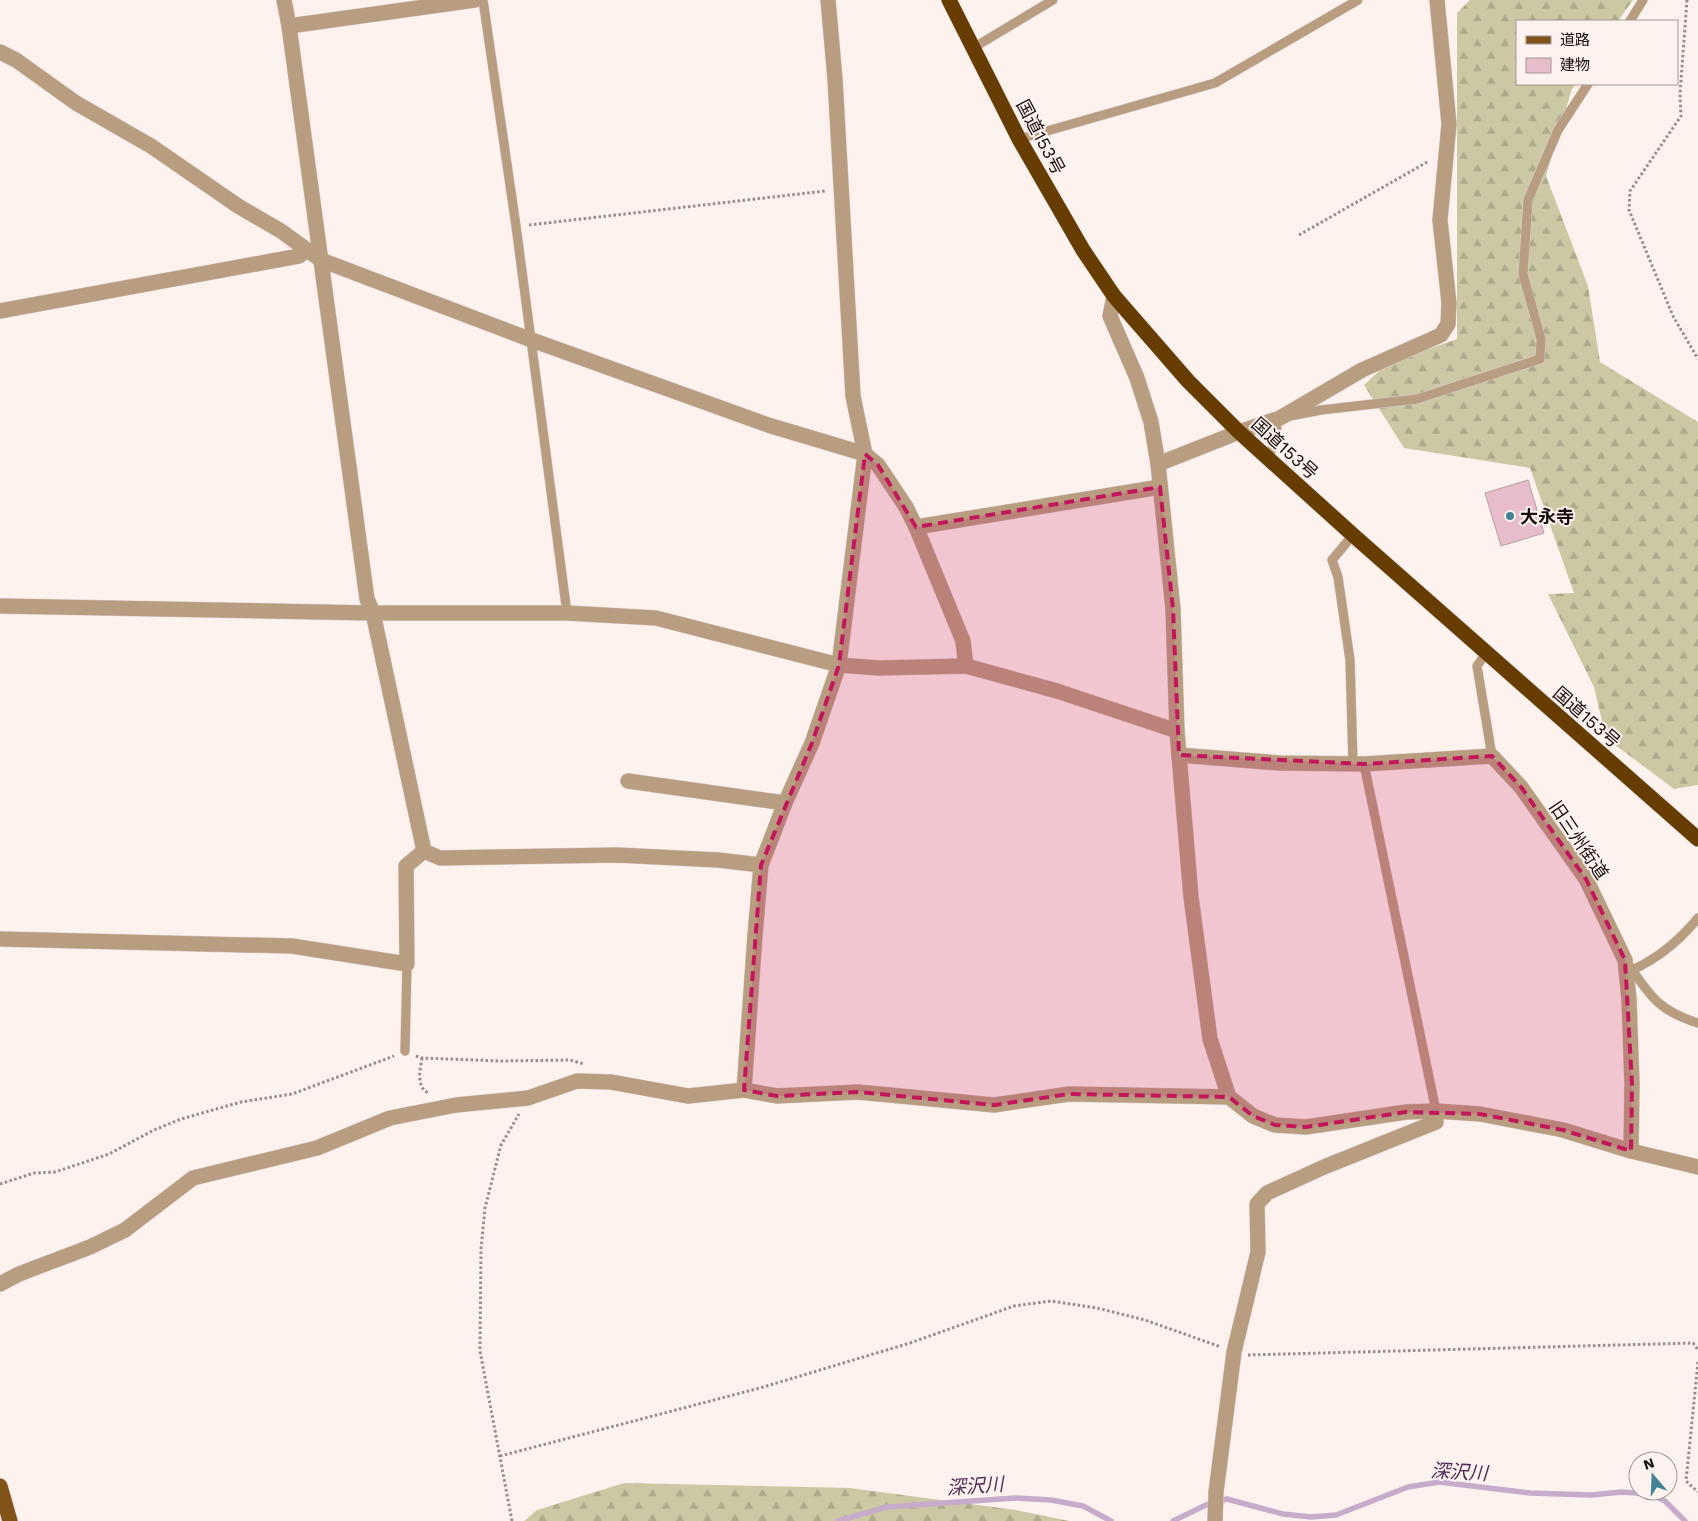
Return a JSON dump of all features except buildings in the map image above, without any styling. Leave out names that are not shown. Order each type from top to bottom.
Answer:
[{"type":"highway","name":"国道153号","points":[[949,0],[1020,139],[1074,234],[1114,296],[1188,382],[1268,458],[1698,839]]},
{"type":"main road","points":[[0,1486],[10,1521]]},
{"type":"street","points":[[284,0],[367,599],[373,613],[424,851]]},
{"type":"street","points":[[289,26],[475,0]]},
{"type":"street","points":[[744,1090],[761,865],[785,803],[812,743],[838,665],[865,454],[853,396],[835,79],[828,0]]},
{"type":"street","points":[[1158,464],[1280,418],[1362,370],[1441,335],[1448,324],[1449,303],[1440,220],[1449,124],[1437,0]]},
{"type":"street","points":[[0,52],[16,60],[76,103],[151,146],[238,206],[281,231],[321,260],[529,339],[768,425],[865,454],[878,465],[906,507],[916,527],[963,641],[966,666]]},
{"type":"street","points":[[0,311],[299,256],[307,250]]},
{"type":"street","points":[[1114,296],[1110,316],[1152,422],[1173,609],[1177,731],[1191,897],[1210,1038],[1229,1097],[1253,1116],[1275,1125],[1306,1127],[1406,1112],[1436,1111],[1480,1114],[1564,1130],[1631,1151],[1698,1167]]},
{"type":"street","points":[[916,527],[1160,487]]},
{"type":"street","points":[[0,606],[373,613],[567,613],[656,618],[838,665],[879,668],[966,666],[1057,691],[1177,731]]},
{"type":"street","points":[[1179,755],[1280,763],[1359,764],[1492,756]]},
{"type":"street","name":"旧三州街道","points":[[1492,756],[1521,787],[1586,879],[1628,965]]},
{"type":"street","points":[[628,781],[785,803]]},
{"type":"street","points":[[424,851],[440,858],[618,855],[718,860],[761,865]]},
{"type":"street","points":[[0,939],[292,946],[407,964],[406,866],[424,851]]},
{"type":"street","points":[[1628,965],[1632,1075],[1631,1151]]},
{"type":"street","points":[[0,1284],[19,1274],[90,1247],[125,1230],[192,1178],[317,1148],[390,1118],[456,1104],[528,1098],[577,1081],[612,1082],[688,1096],[744,1090],[777,1096],[858,1092],[994,1105],[1068,1094],[1229,1097]]},
{"type":"street","points":[[1215,1519],[1216,1492],[1234,1352],[1258,1252],[1256,1204],[1267,1193],[1324,1167],[1436,1122],[1436,1111]]},
{"type":"lane","points":[[484,0],[567,613]]},
{"type":"lane","points":[[973,48],[1053,0]]},
{"type":"lane","points":[[1020,139],[1215,83],[1358,0]]},
{"type":"lane","points":[[1631,20],[1643,0]]},
{"type":"lane","points":[[1268,458],[1275,442],[1277,424],[1280,418],[1321,410],[1417,399],[1540,359],[1541,339],[1523,274],[1528,200],[1558,130],[1587,85]]},
{"type":"lane","points":[[1353,534],[1332,560],[1338,576],[1350,660],[1359,764],[1436,1111]]},
{"type":"lane","points":[[1486,653],[1477,666],[1492,756]]},
{"type":"lane","points":[[1628,965],[1652,961],[1687,931],[1698,918]]},
{"type":"lane","points":[[405,1051],[407,964]]},
{"type":"lane","name":"旧三州街道","points":[[1628,965],[1652,999],[1669,1011],[1698,1022]]},
{"type":"path","points":[[1687,0],[1680,94],[1681,116],[1630,191],[1629,210],[1673,316],[1698,360]]},
{"type":"path","points":[[1300,235],[1447,150]]},
{"type":"path","points":[[516,226],[841,189]]},
{"type":"path","points":[[0,1184],[34,1173],[55,1172],[109,1154],[154,1130],[180,1119],[241,1102],[300,1091],[405,1051],[422,1058],[500,1061],[570,1060],[588,1065]]},
{"type":"path","points":[[422,1058],[420,1084],[425,1092],[434,1095]]},
{"type":"path","points":[[512,1521],[480,1351],[481,1249],[485,1208],[501,1145],[528,1098]]},
{"type":"path","points":[[500,1456],[760,1388],[910,1343],[1014,1306],[1051,1301],[1098,1308],[1145,1320],[1234,1352],[1251,1356],[1693,1343],[1698,1350]]},
{"type":"path","points":[[1698,1362],[1686,1481],[1698,1492]]},
{"type":"highlighted area","points":[[865,454],[878,465],[916,527],[1160,487],[1173,609],[1179,755],[1364,764],[1492,756],[1521,787],[1586,879],[1625,960],[1632,1084],[1631,1151],[1563,1130],[1480,1114],[1406,1112],[1306,1127],[1275,1125],[1253,1116],[1229,1097],[1069,1094],[994,1105],[858,1092],[777,1096],[744,1090],[761,865],[812,743],[839,665]]},
{"type":"green space","points":[[1470,0],[1633,0],[1619,20],[1516,20],[1516,85],[1575,85],[1572,89],[1546,176],[1588,286],[1600,362],[1698,422],[1698,785],[1674,789],[1606,738],[1594,687],[1548,594],[1574,593],[1530,468],[1404,448],[1364,385],[1387,364],[1457,339],[1457,13]]},
{"type":"green space","points":[[624,1483],[850,1488],[1016,1510],[1069,1521],[524,1521],[537,1510]]},
{"type":"waterway","name":"深沢川","points":[[1173,1521],[1206,1505],[1227,1499],[1283,1514],[1311,1517],[1336,1515],[1408,1487],[1439,1482],[1530,1493],[1591,1495],[1622,1492],[1650,1494],[1665,1501],[1685,1521]]},
{"type":"waterway","name":"深沢川","points":[[838,1521],[887,1507],[1015,1498],[1051,1500],[1083,1506],[1111,1521]]},
{"type":"place","name":"大永寺","points":[[1510,516]]}]
